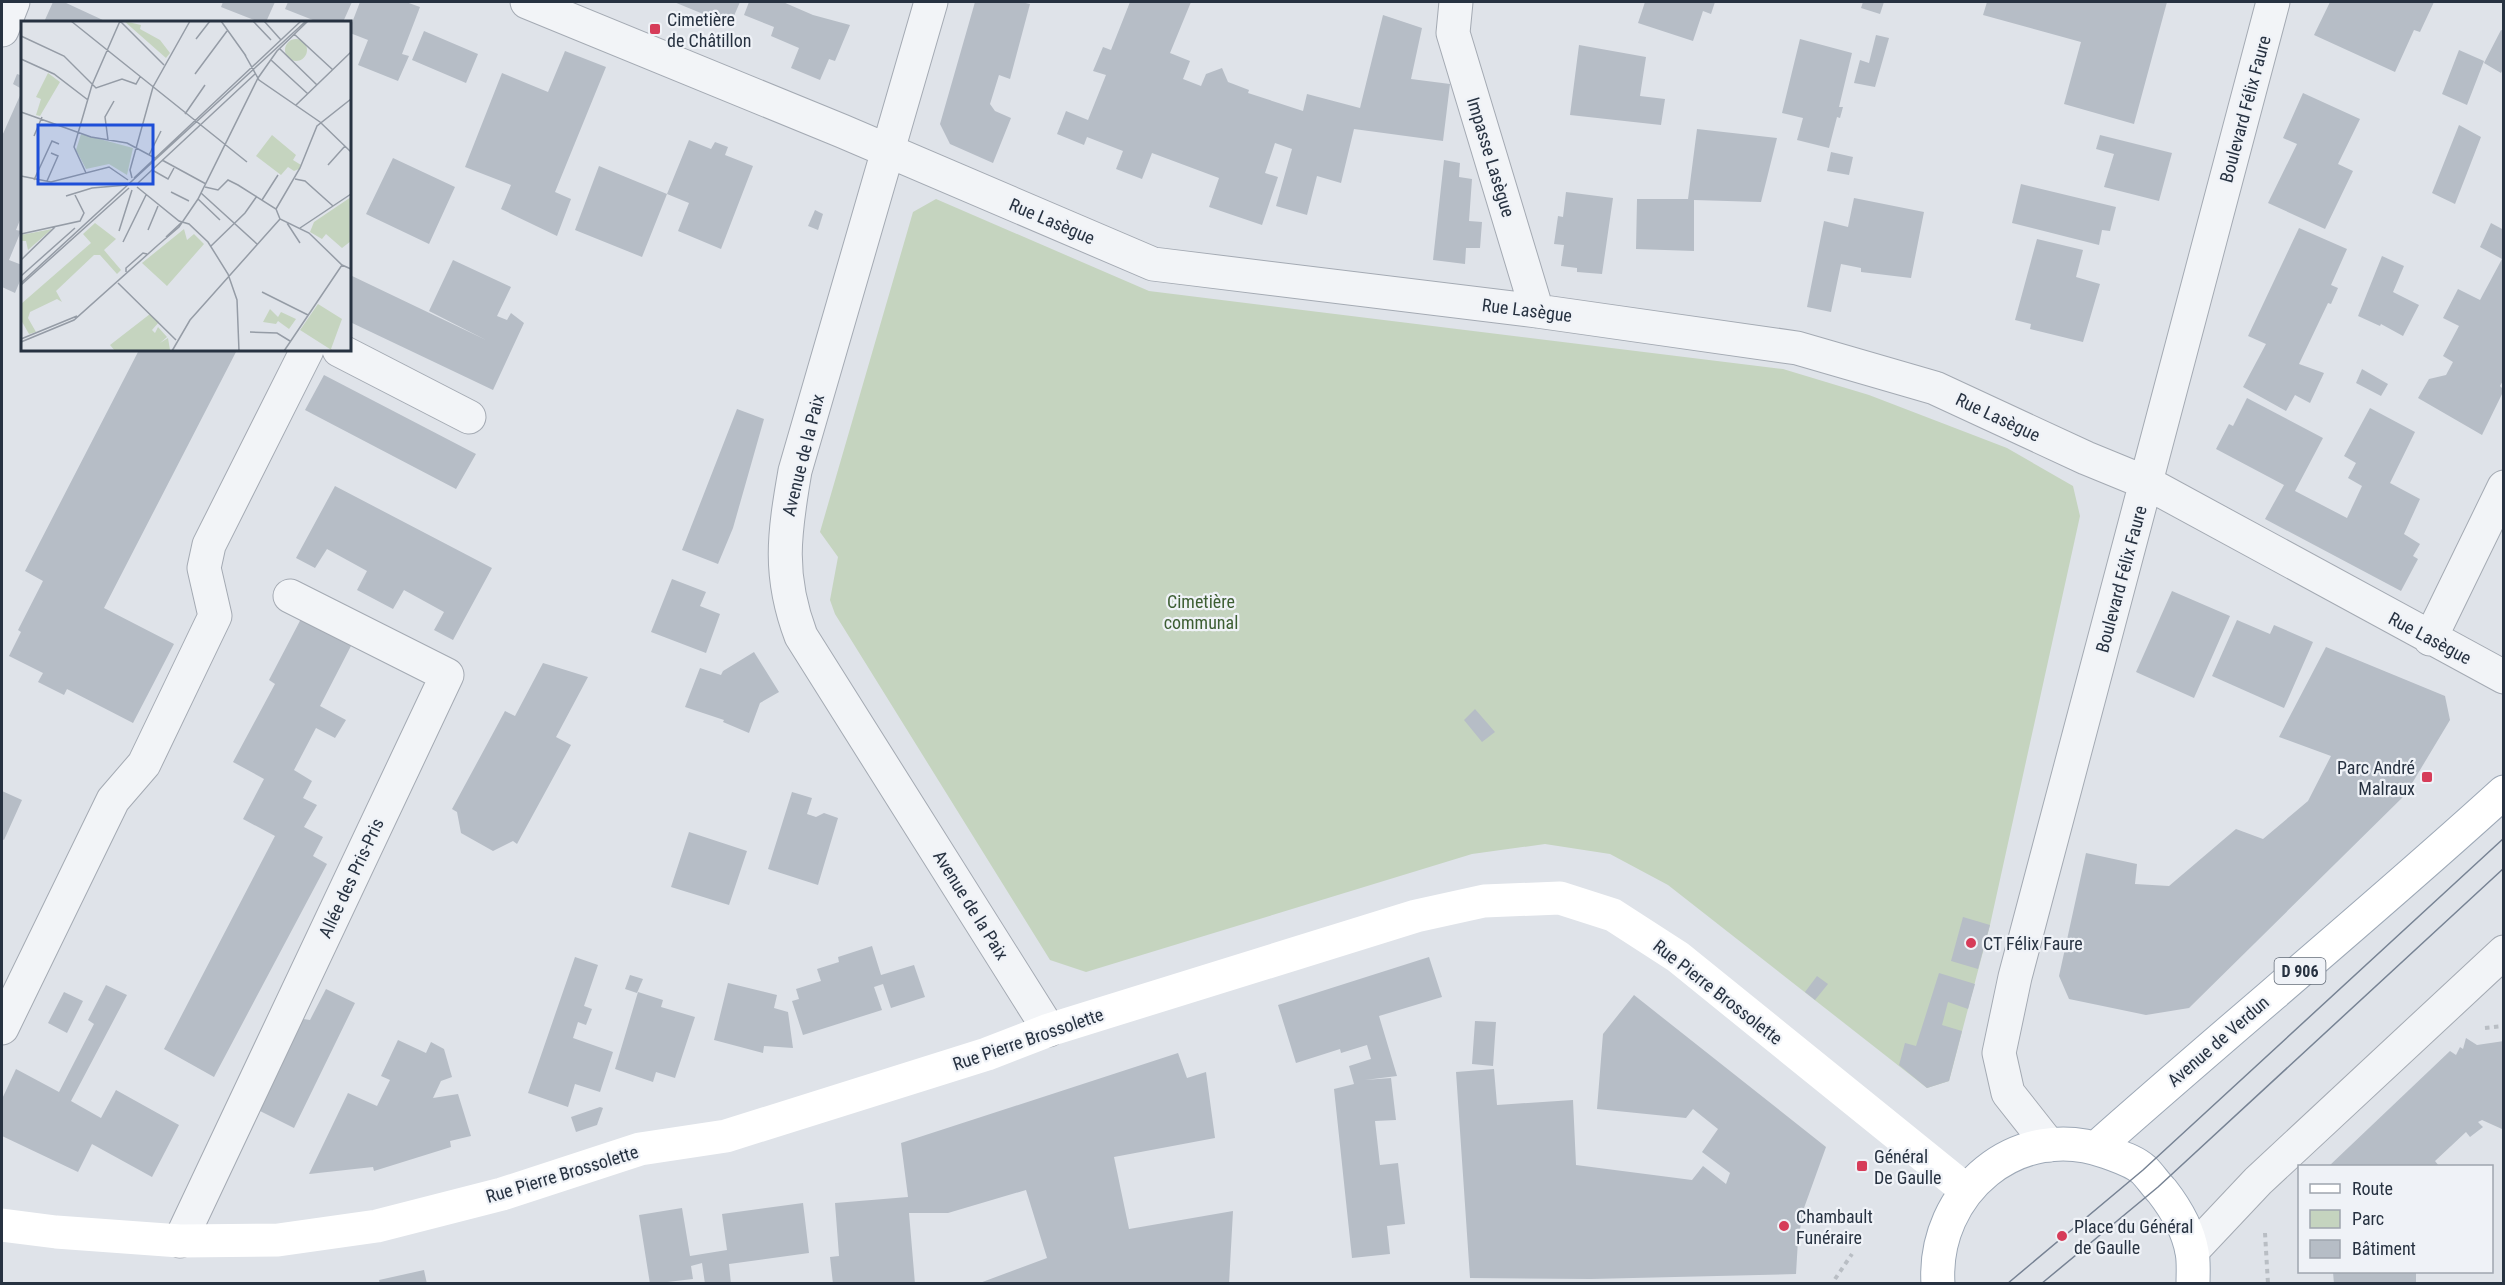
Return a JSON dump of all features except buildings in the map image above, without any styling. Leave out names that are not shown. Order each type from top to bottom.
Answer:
[{"type":"main road","name":"Avenue de Verdun","points":[[2096,1148],[2215,1042],[2390,896],[2504,792]]},
{"type":"main road","name":"Rue Pierre Brossolette","points":[[2,1225],[56,1232],[180,1241],[278,1240],[377,1226],[502,1194],[640,1149],[726,1136],[987,1054],[1049,1030],[1416,916],[1484,901],[1560,898],[1613,915],[1678,957],[1966,1190]]},
{"type":"main road","points":[[1938,1284],[1936,1260],[1946,1222],[1966,1190],[1990,1168],[2008,1158],[2049,1146],[2072,1145],[2096,1148],[2126,1159],[2143,1170],[2178,1211],[2192,1251],[2193,1284]]},
{"type":"street","points":[[2,30],[13,2]]},
{"type":"street","name":"Rue Lasègue","points":[[527,2],[887,150],[1154,264],[1537,311],[1797,348],[1935,388],[2086,458],[2147,483],[2430,639],[2504,677]]},
{"type":"street","name":"Avenue de la Paix","points":[[931,2],[795,471],[785,528],[785,571],[789,604],[801,636],[814,659],[1049,1030]]},
{"type":"street","name":"Impasse Lasègue","points":[[1456,2],[1453,33],[1537,311]]},
{"type":"street","name":"Boulevard Félix Faure","points":[[2049,1146],[2008,1094],[1999,1053],[2015,977],[2273,2]]},
{"type":"street","points":[[2,1028],[114,800],[144,764],[215,616],[204,568],[209,545],[306,351]]},
{"type":"street","points":[[341,351],[469,417]]},
{"type":"street","points":[[2430,639],[2504,488]]},
{"type":"street","name":"Allée des Pris-Pris","points":[[180,1241],[447,675],[290,596]]},
{"type":"street","points":[[2192,1251],[2258,1181],[2504,952]]},
{"type":"path","points":[[1835,1279],[1852,1254]]},
{"type":"green space","name":"Cimetière communal","points":[[936,199],[1149,291],[1783,369],[1869,395],[2007,448],[2073,486],[2080,516],[1990,925],[1949,1081],[1927,1088],[1668,885],[1610,854],[1545,844],[1472,854],[1086,972],[1050,960],[835,614],[830,600],[838,557],[820,532],[913,212]]},
{"type":"tram line","points":[[2007,1284],[2143,1170],[2504,838]]},
{"type":"tram line","points":[[2041,1284],[2158,1187],[2504,868]]},
{"type":"place","name":"Cimetière de Châtillon","points":[[655,29]]},
{"type":"place","name":"Parc André Malraux","points":[[2427,777]]},
{"type":"place","name":"CT Félix Faure","points":[[1971,943]]},
{"type":"place","name":"Général De Gaulle","points":[[1862,1166]]},
{"type":"place","name":"Chambault Funéraire","points":[[1784,1226]]},
{"type":"place","name":"Place du Général de Gaulle","points":[[2062,1236]]}]
